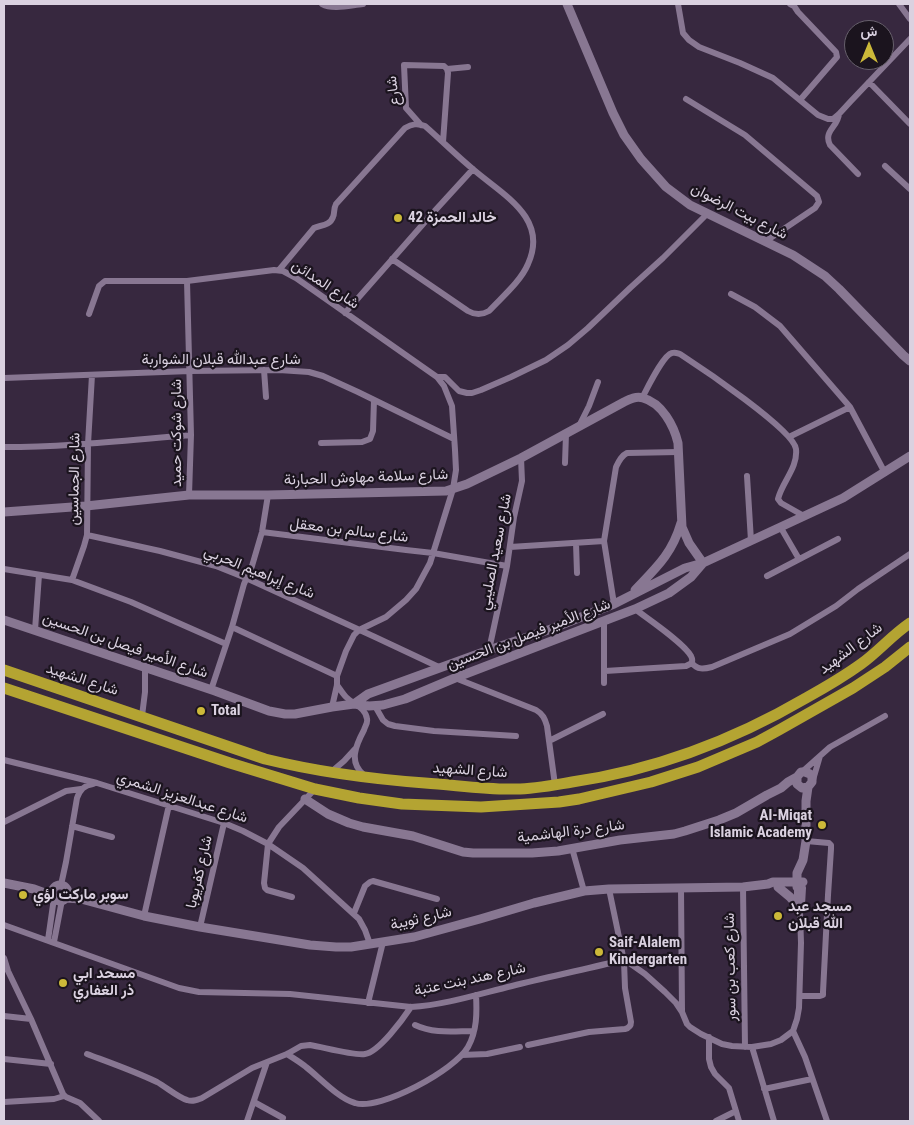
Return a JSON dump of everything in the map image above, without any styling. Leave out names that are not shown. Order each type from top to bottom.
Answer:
[{"type":"highway","name":"شارع الشهيد","points":[[4,670],[265,759],[296,767],[329,773],[395,780],[495,789],[517,789],[610,776],[664,761],[749,729],[807,698],[861,664],[910,623]]},
{"type":"highway","name":"شارع الشهيد","points":[[4,688],[222,761],[315,789],[382,802],[421,806],[473,807],[559,802],[613,792],[698,767],[757,742],[853,688],[885,667],[910,647]]},
{"type":"street","points":[[322,4],[332,6],[363,4]]},
{"type":"street","name":"شارع بيت الرضوان","points":[[567,4],[624,135],[640,159],[666,187],[683,200],[707,214],[793,255],[825,276],[910,361]]},
{"type":"street","points":[[678,4],[683,33],[688,40],[699,47],[740,62],[772,78],[818,116],[825,119],[833,118],[839,114],[910,39]]},
{"type":"street","points":[[899,4],[910,19]]},
{"type":"street","points":[[794,5],[798,12],[837,55],[800,100]]},
{"type":"street","name":"شارع","points":[[421,124],[406,108],[404,65],[442,65],[447,69]]},
{"type":"street","points":[[443,142],[447,69],[468,67]]},
{"type":"street","points":[[869,82],[910,124]]},
{"type":"street","points":[[686,99],[744,135],[817,196],[819,202],[815,208],[766,241]]},
{"type":"street","points":[[839,114],[838,121],[828,134],[828,140],[830,145],[858,174]]},
{"type":"street","points":[[278,270],[314,228],[327,224],[333,218],[336,204],[405,128],[412,124],[425,126],[473,170],[518,206],[525,215],[533,236],[532,254],[526,270],[489,311],[482,314],[474,314],[468,311],[392,259]]},
{"type":"street","points":[[885,166],[910,189]]},
{"type":"street","points":[[345,313],[431,214],[473,170]]},
{"type":"street","points":[[904,184],[910,178]]},
{"type":"street","points":[[437,377],[442,376],[446,378],[459,391],[472,393],[546,360],[588,328],[707,214]]},
{"type":"street","name":"شارع المدائن","points":[[89,314],[98,286],[105,281],[187,281],[278,270],[292,276],[437,377],[444,386],[452,406],[456,460],[453,489],[430,563],[416,589],[386,617],[359,630]]},
{"type":"street","name":"شارع شوكت حميد","points":[[187,281],[191,464],[189,495]]},
{"type":"street","points":[[730,294],[755,307],[780,326],[850,407],[885,473]]},
{"type":"street","points":[[703,563],[686,538],[682,521],[678,443],[675,433],[668,419],[655,405],[642,398],[667,356],[671,353],[680,354],[739,394],[789,436],[796,446],[795,463],[778,499],[781,503],[804,516]]},
{"type":"street","points":[[264,370],[266,397]]},
{"type":"street","name":"شارع عبدالله قبلان الشواربة","points":[[4,378],[190,371],[293,370],[309,372],[323,376],[454,439]]},
{"type":"street","name":"شارع الجماسين","points":[[72,580],[87,535],[86,506],[92,375]]},
{"type":"street","points":[[579,426],[598,382]]},
{"type":"street","name":"شارع سلامة مهاوش الحبارنة","points":[[4,512],[86,506],[189,495],[268,495],[438,491],[453,489],[522,458],[624,402],[633,398],[642,398]]},
{"type":"street","points":[[321,443],[362,442],[370,439],[373,432],[374,400]]},
{"type":"street","points":[[789,436],[850,407]]},
{"type":"street","points":[[564,462],[566,434]]},
{"type":"street","points":[[4,447],[88,444],[190,435]]},
{"type":"street","points":[[614,604],[604,541],[616,467],[624,454],[627,453],[678,452]]},
{"type":"street","name":"شارع الأمير فيصل بن الحسين","points":[[354,704],[368,694],[552,629],[614,604],[685,568],[703,563],[843,498],[910,456]]},
{"type":"street","name":"شارع سعيد الصليبي","points":[[489,650],[507,566],[514,517],[522,481],[522,458]]},
{"type":"street","points":[[747,476],[751,541]]},
{"type":"street","points":[[211,690],[262,532],[268,495]]},
{"type":"street","points":[[631,595],[659,565],[669,551],[682,521]]},
{"type":"street","points":[[781,528],[799,559]]},
{"type":"street","name":"شارع سالم بن معقل","points":[[262,532],[433,553],[507,566]]},
{"type":"street","name":"شارع إبراهيم الحربي","points":[[87,535],[216,566],[441,668]]},
{"type":"street","points":[[767,576],[838,539]]},
{"type":"street","points":[[510,547],[604,541]]},
{"type":"street","points":[[576,543],[577,573]]},
{"type":"street","points":[[635,609],[683,646],[691,656],[695,667],[699,669],[712,667],[790,634],[836,606],[910,554]]},
{"type":"street","name":"شارع الأمير فيصل بن الحسين","points":[[4,620],[276,713],[295,714],[354,704],[375,706],[398,702],[454,678],[635,609],[669,593],[690,578],[703,563]]},
{"type":"street","points":[[4,569],[72,580],[118,596],[226,644]]},
{"type":"street","points":[[35,630],[39,575]]},
{"type":"street","points":[[604,620],[604,682]]},
{"type":"street","points":[[232,627],[337,676]]},
{"type":"street","points":[[332,707],[337,676],[350,642],[359,630]]},
{"type":"street","points":[[604,671],[686,666],[692,663]]},
{"type":"street","points":[[142,716],[145,692],[145,667]]},
{"type":"street","points":[[454,678],[539,712],[544,718],[555,785]]},
{"type":"street","points":[[337,685],[346,697],[366,714],[367,720],[356,748],[355,761],[365,777]]},
{"type":"street","points":[[375,706],[383,720],[395,726],[434,731],[516,736]]},
{"type":"street","points":[[549,741],[603,714]]},
{"type":"street","points":[[624,961],[638,968],[676,1003],[690,1027],[727,1045],[752,1047],[770,1044],[781,1040],[793,1031],[797,1019],[800,996],[801,943],[798,909],[800,885],[798,869],[803,860],[806,841],[806,809],[800,796],[803,781],[821,755],[830,747],[885,716]]},
{"type":"street","points":[[329,773],[344,762],[356,748]]},
{"type":"street","points":[[803,781],[821,755]]},
{"type":"street","name":"شارع عبدالعزيز الشمري","points":[[4,760],[97,784],[224,823],[243,831],[268,844],[303,868],[354,914],[364,926],[370,944]]},
{"type":"street","name":"شارع درة الهاشمية","points":[[305,799],[328,814],[349,823],[413,836],[463,852],[552,852],[685,831],[728,817],[781,788],[788,782],[803,781]]},
{"type":"street","points":[[4,822],[66,791],[97,784]]},
{"type":"street","points":[[51,941],[77,798],[81,789]]},
{"type":"street","points":[[292,898],[265,888],[268,844],[279,827],[315,789]]},
{"type":"street","points":[[144,916],[169,806]]},
{"type":"street","name":"شارع كفريوبا","points":[[200,927],[224,823]]},
{"type":"street","points":[[72,826],[112,837]]},
{"type":"street","points":[[800,996],[820,996],[823,992],[831,849],[829,843],[806,841]]},
{"type":"street","points":[[572,848],[584,891]]},
{"type":"street","points":[[354,914],[365,886],[373,881],[437,899]]},
{"type":"street","name":"شارع ثويبة","points":[[4,883],[81,899],[144,916],[323,947],[351,947],[414,937],[584,891],[743,887],[773,882],[800,885]]},
{"type":"street","name":"شارع ثويبة","points":[[768,884],[772,887],[800,885]]},
{"type":"street","name":"شارع كعب بن سور","points":[[743,887],[745,1047]]},
{"type":"street","points":[[778,887],[790,897],[798,909]]},
{"type":"street","points":[[681,888],[682,1012]]},
{"type":"street","points":[[528,1045],[589,1032],[630,1027],[632,1022],[624,988],[624,961],[609,889]]},
{"type":"street","name":"شارع هند بنت عتبة","points":[[4,925],[180,988],[199,992],[290,994],[411,1007],[476,995],[624,961]]},
{"type":"street","points":[[368,1003],[383,942]]},
{"type":"street","points":[[4,958],[6,971],[30,1019],[64,1096]]},
{"type":"street","points":[[287,1054],[306,1066],[343,1097],[354,1103],[381,1101],[406,1092],[429,1079],[451,1065],[462,1055],[474,1031],[477,1015],[476,995]]},
{"type":"street","points":[[87,1054],[141,1075],[168,1088],[184,1099],[195,1101],[242,1073],[297,1048],[308,1045],[359,1054],[368,1053],[388,1036],[411,1007]]},
{"type":"street","points":[[4,1016],[30,1019]]},
{"type":"street","points":[[415,1025],[434,1031],[474,1031]]},
{"type":"street","points":[[793,1031],[805,1056],[827,1121]]},
{"type":"street","points":[[709,1037],[708,1059],[710,1067],[728,1088],[739,1121]]},
{"type":"street","points":[[462,1055],[487,1054],[520,1047]]},
{"type":"street","points":[[752,1047],[774,1121]]},
{"type":"street","points":[[4,1059],[50,1064]]},
{"type":"street","points":[[247,1121],[267,1062]]},
{"type":"street","points":[[764,1089],[812,1079]]},
{"type":"street","points":[[4,1102],[50,1099],[64,1096],[80,1103],[99,1121]]},
{"type":"street","points":[[254,1102],[283,1118]]},
{"type":"street","points":[[716,1121],[736,1111]]},
{"type":"place","name":"خالد الحمزة 42","points":[[398,218]]},
{"type":"place","name":"Total","points":[[201,711]]},
{"type":"place","name":"Al-Miqat Islamic Academy","points":[[822,825]]},
{"type":"place","name":"سوبر ماركت لؤي","points":[[23,895]]},
{"type":"place","name":"مسجد عبد الله قبلان","points":[[778,916]]},
{"type":"place","name":"Saif-Alalem Kindergarten","points":[[599,952]]},
{"type":"place","name":"مسحد ابي ذر الغفاري","points":[[63,983]]}]
